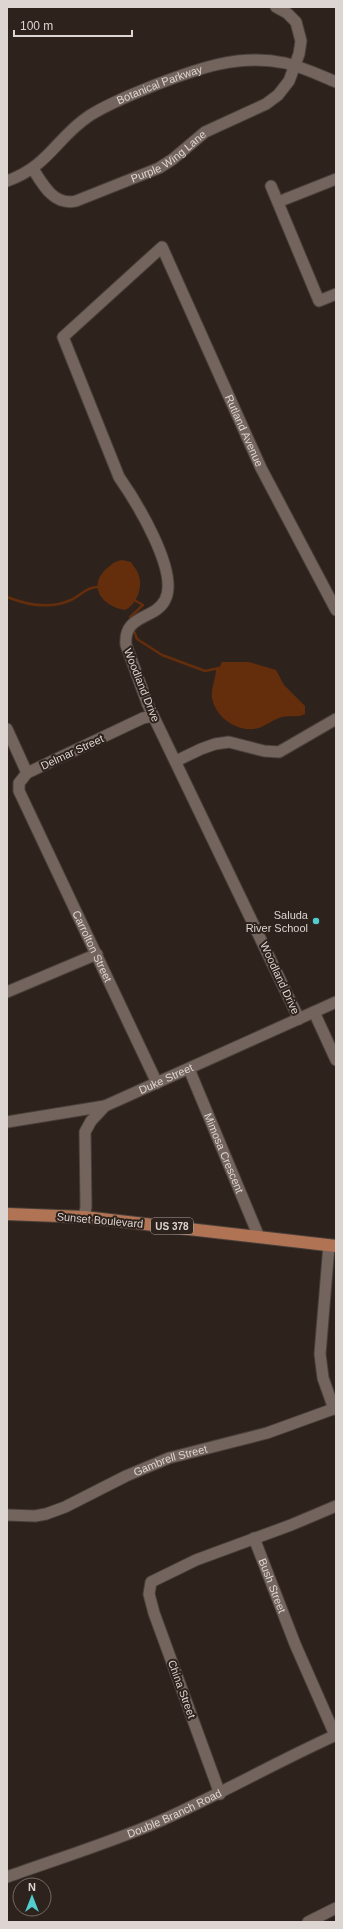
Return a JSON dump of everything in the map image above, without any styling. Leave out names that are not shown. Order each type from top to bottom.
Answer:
[{"type":"main road","name":"Sunset Boulevard","points":[[7,1214],[84,1217],[332,1245]]},
{"type":"street","name":"Purple Wing Lane","points":[[33,169],[42,183],[56,198],[67,202],[79,200],[159,168],[173,159],[206,132],[270,102],[287,85],[295,66],[300,46],[299,29],[292,18],[276,7]]},
{"type":"street","name":"Botanical Parkway","points":[[7,181],[33,169],[89,116],[153,86],[194,70],[225,62],[266,60],[295,66],[336,82]]},
{"type":"street","points":[[278,202],[336,179]]},
{"type":"street","points":[[271,186],[319,301],[336,294]]},
{"type":"street","name":"Woodland Drive","points":[[162,247],[63,337],[119,477],[133,497],[154,538],[167,575],[167,595],[165,602],[156,610],[135,622],[128,629],[125,638],[126,645],[153,716],[299,1019]]},
{"type":"street","name":"Rutland Avenue","points":[[162,247],[261,468],[336,610]]},
{"type":"street","name":"Delmar Street","points":[[28,808],[19,791],[20,783],[27,773],[143,718],[153,716]]},
{"type":"street","points":[[176,761],[201,749],[215,744],[229,742],[264,752],[279,752],[336,719]]},
{"type":"street","points":[[7,729],[27,773]]},
{"type":"street","name":"Carrolton Street","points":[[28,808],[158,1083]]},
{"type":"street","points":[[7,992],[97,954]]},
{"type":"street","name":"Duke Street","points":[[84,1217],[86,1207],[84,1132],[91,1121],[105,1106],[336,1002]]},
{"type":"street","name":"Woodland Drive","points":[[314,1012],[336,1060]]},
{"type":"street","name":"Mimosa Crescent","points":[[189,1069],[259,1237]]},
{"type":"street","points":[[7,1122],[105,1106]]},
{"type":"street","points":[[332,1245],[320,1354],[323,1378],[335,1408]]},
{"type":"street","name":"Gambrell Street","points":[[7,1516],[35,1516],[46,1514],[65,1507],[126,1476],[169,1458],[267,1433],[335,1408]]},
{"type":"street","points":[[254,1538],[291,1525],[336,1506]]},
{"type":"street","name":"China Street","points":[[220,1794],[154,1613],[149,1594],[151,1582],[196,1560],[254,1538]]},
{"type":"street","name":"Bush Street","points":[[254,1538],[295,1644],[336,1735]]},
{"type":"street","name":"Double Branch Road","points":[[7,1877],[157,1822],[220,1794],[284,1759],[336,1735]]},
{"type":"street","points":[[308,1922],[336,1908]]},
{"type":"shaded area","points":[[122,560],[131,562],[138,572],[140,581],[138,596],[129,608],[125,610],[110,605],[100,595],[98,589],[100,576],[112,564]]},
{"type":"shaded area","points":[[222,662],[249,662],[276,670],[284,685],[305,706],[305,714],[299,716],[282,717],[259,728],[252,729],[238,727],[225,720],[216,709],[212,698],[216,669],[219,668]]},
{"type":"waterway","points":[[7,597],[31,604],[47,605],[63,603],[91,588],[99,587]]},
{"type":"waterway","points":[[130,617],[143,605],[134,600]]},
{"type":"waterway","points":[[134,631],[137,639],[162,655],[205,671],[219,668]]},
{"type":"place","name":"Saluda River School","points":[[316,921]]}]
